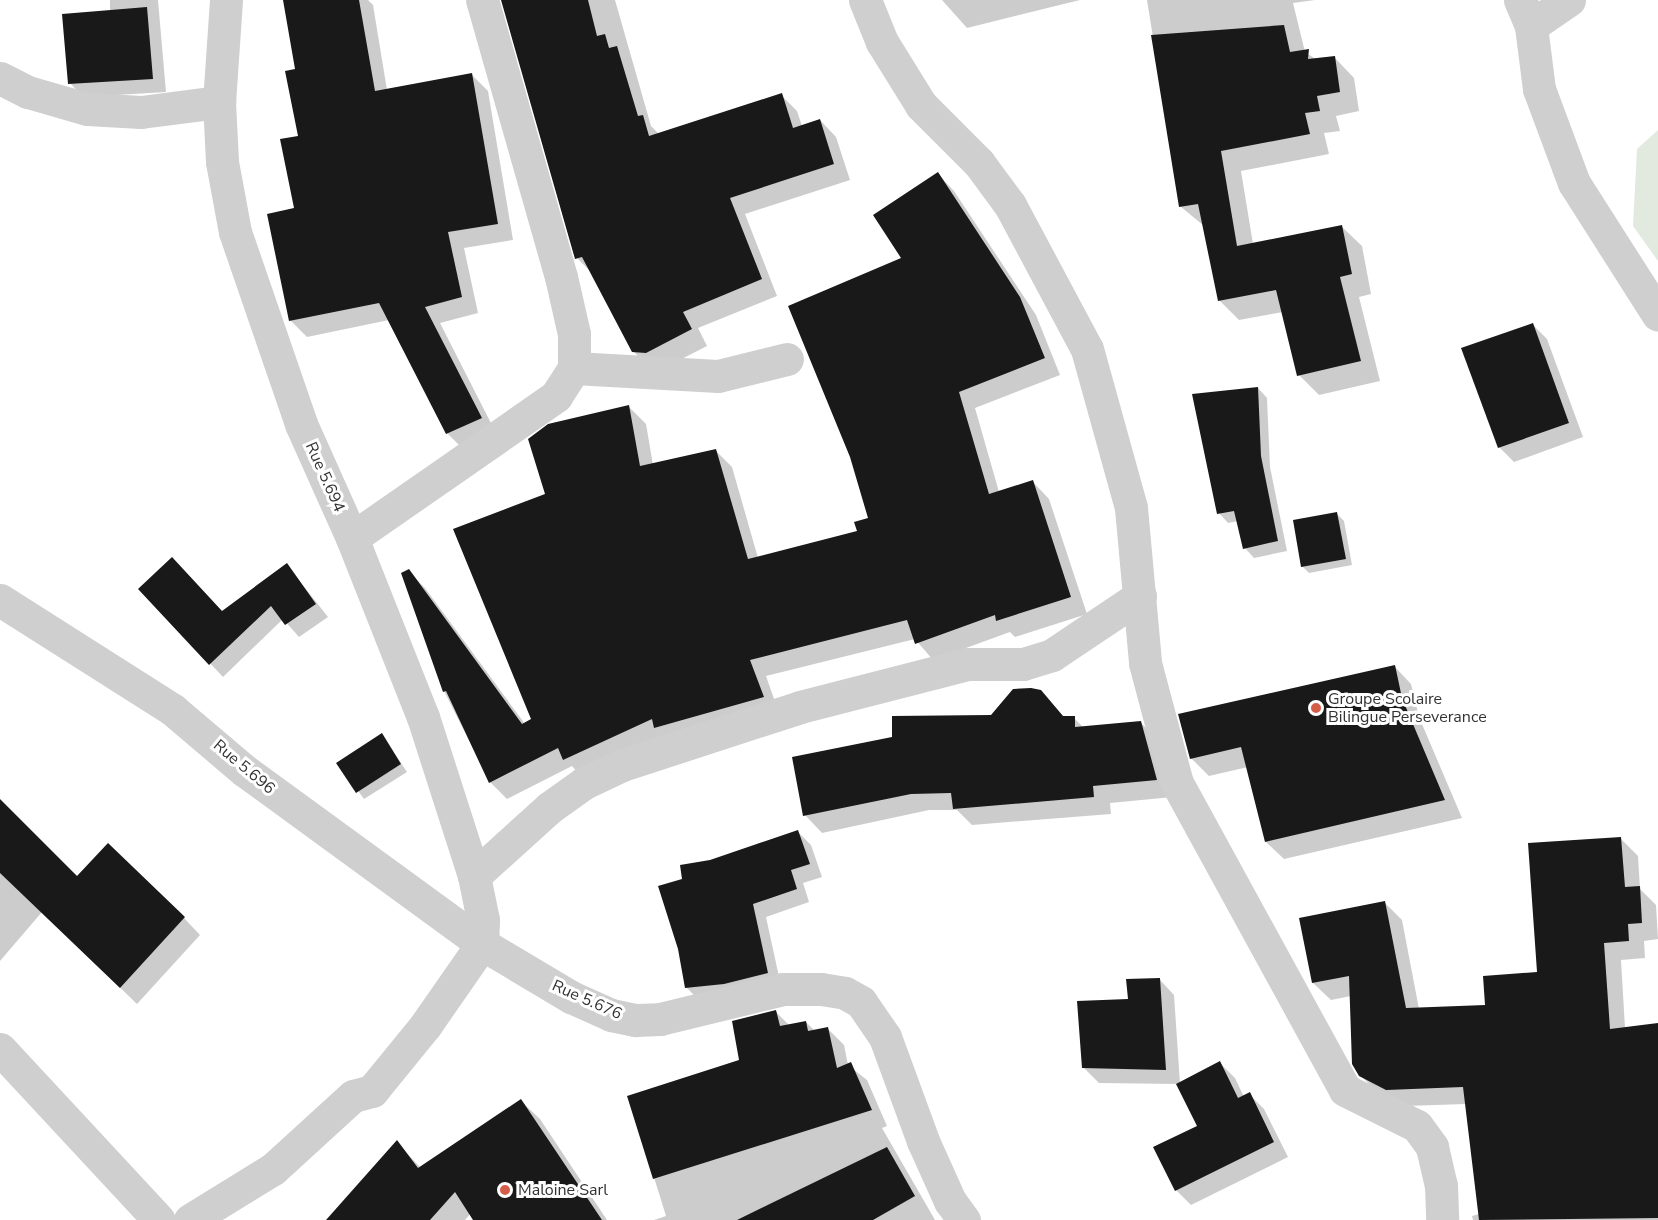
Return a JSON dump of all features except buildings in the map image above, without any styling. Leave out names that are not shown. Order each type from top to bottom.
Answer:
[{"type":"street","name":"Rue 5.694","points":[[226,0],[219,102],[222,162],[242,253],[301,424],[352,538],[423,717],[474,876],[483,920],[482,944]]},
{"type":"street","points":[[352,538],[556,396],[574,368],[574,334],[561,277],[482,0]]},
{"type":"street","points":[[865,0],[882,42],[921,105],[979,163],[1010,205],[1087,349],[1131,508],[1145,663],[1178,783],[1345,1090],[1417,1126],[1432,1147],[1441,1185],[1442,1220]]},
{"type":"street","points":[[1569,0],[1526,13],[1539,89],[1574,183],[1658,315]]},
{"type":"street","points":[[0,78],[28,92],[87,109],[141,112],[219,102]]},
{"type":"street","points":[[574,368],[718,376],[787,359]]},
{"type":"street","points":[[474,876],[549,808],[584,783],[622,765],[812,704],[967,664],[1023,664],[1052,655],[1140,596]]},
{"type":"street","name":"Rue 5.696","points":[[0,600],[173,710],[245,771],[482,944]]},
{"type":"street","points":[[190,1220],[273,1169],[353,1096],[372,1091],[425,1026],[482,944]]},
{"type":"street","name":"Rue 5.676","points":[[482,944],[571,997],[611,1015],[634,1020],[660,1019],[783,989],[821,989],[845,993],[861,1002],[885,1037],[923,1141],[950,1201],[964,1220]]},
{"type":"street","points":[[0,1049],[159,1220]]},
{"type":"shaded area","points":[[1658,130],[1658,261],[1633,226],[1637,149]]},
{"type":"place","name":"Groupe Scolaire Bilingue Perseverance","points":[[1316,708]]},
{"type":"place","name":"Maloine Sarl","points":[[505,1190]]}]
